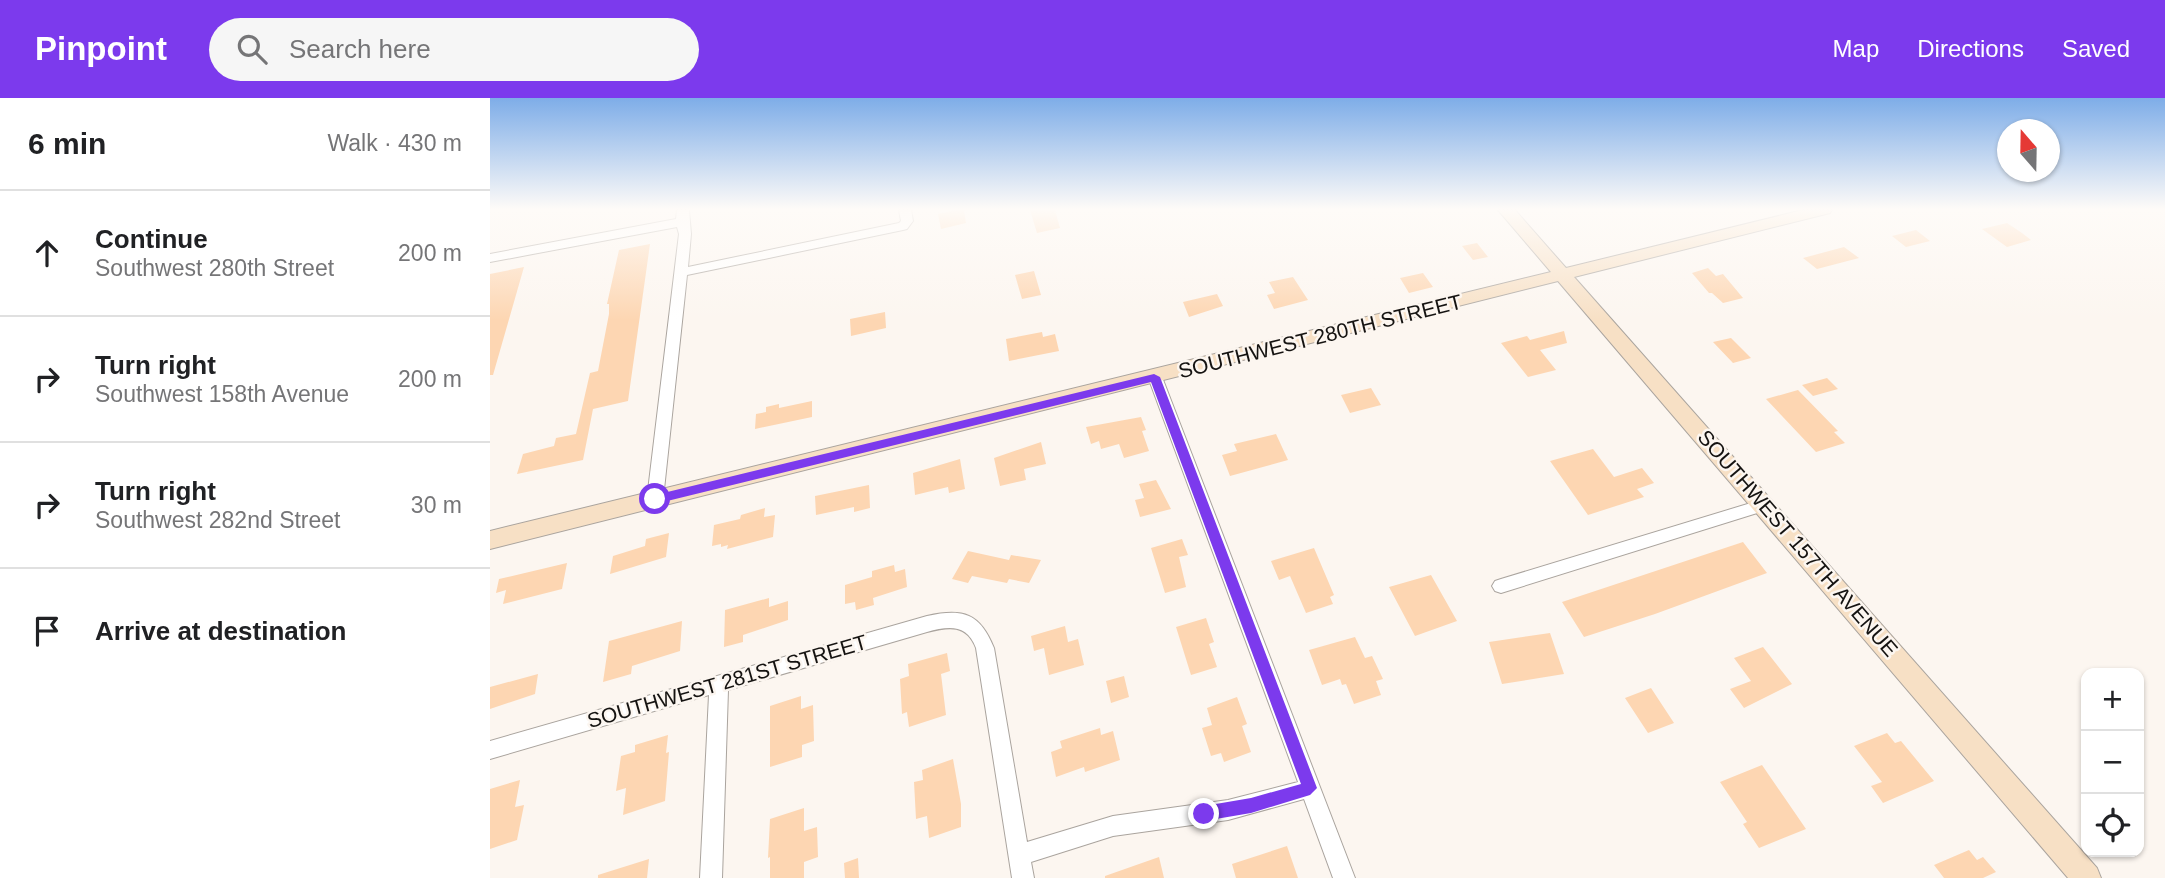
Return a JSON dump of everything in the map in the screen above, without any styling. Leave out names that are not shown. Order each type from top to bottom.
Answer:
[{"type":"street","points":[[490,258],[543,246]]},
{"type":"street","points":[[655,499],[683,246]]},
{"type":"street","points":[[680,272],[806,246]]},
{"type":"street","name":"SOUTHWEST 157TH AVENUE","points":[[1538,246],[2087,878]]},
{"type":"street","name":"SOUTHWEST 280TH STREET","points":[[490,540],[1678,246]]},
{"type":"street","points":[[1154,377],[1344,878]]},
{"type":"street","points":[[1502,586],[1764,505]]},
{"type":"street","name":"SOUTHWEST 281ST STREET","points":[[490,750],[928,624],[946,620],[965,621],[977,629],[985,648],[1019,855]]},
{"type":"street","points":[[711,878],[719,684]]},
{"type":"street","points":[[1023,878],[1019,855],[1114,826],[1251,806],[1310,788]]},
{"type":"building","points":[[650,246],[628,401],[593,409],[583,460],[517,474],[523,454],[554,446],[556,438],[576,434],[590,373],[598,371],[609,314],[607,304],[619,250]]},
{"type":"building","points":[[1462,246],[1480,246],[1488,257],[1473,260]]},
{"type":"building","points":[[1844,247],[1859,258],[1817,269],[1803,258]]},
{"type":"building","points":[[524,267],[493,375],[490,375],[490,274]]},
{"type":"building","points":[[1708,268],[1716,276],[1723,274],[1743,298],[1723,303],[1709,293],[1692,273]]},
{"type":"building","points":[[1034,271],[1041,295],[1022,299],[1015,275]]},
{"type":"building","points":[[1423,273],[1433,287],[1409,293],[1400,278]]},
{"type":"building","points":[[1293,277],[1308,300],[1274,309],[1267,295],[1275,293],[1269,282]]},
{"type":"building","points":[[1217,294],[1223,306],[1189,317],[1183,302]]},
{"type":"building","points":[[885,312],[886,328],[851,336],[850,319]]},
{"type":"building","points":[[1564,331],[1567,343],[1540,350],[1556,370],[1528,377],[1501,343],[1527,336],[1530,340]]},
{"type":"building","points":[[1042,332],[1043,337],[1055,334],[1059,351],[1009,361],[1006,339]]},
{"type":"building","points":[[1731,338],[1751,358],[1733,363],[1713,342]]},
{"type":"building","points":[[1827,378],[1838,389],[1813,396],[1802,385]]},
{"type":"building","points":[[1371,388],[1381,405],[1350,413],[1341,395]]},
{"type":"building","points":[[1798,390],[1838,431],[1834,432],[1845,443],[1816,452],[1766,399]]},
{"type":"building","points":[[812,401],[812,417],[755,429],[756,414],[766,412],[766,407],[779,404],[779,408]]},
{"type":"building","points":[[1141,417],[1146,430],[1142,431],[1149,451],[1124,458],[1119,444],[1101,449],[1099,441],[1091,444],[1086,427]]},
{"type":"building","points":[[1276,434],[1288,460],[1230,476],[1222,455],[1237,451],[1234,444]]},
{"type":"building","points":[[1041,442],[1046,464],[1024,469],[1026,480],[1000,486],[994,458]]},
{"type":"building","points":[[1593,449],[1614,477],[1642,468],[1654,483],[1637,489],[1644,497],[1588,515],[1550,461]]},
{"type":"building","points":[[960,459],[965,489],[949,493],[948,487],[915,495],[913,473]]},
{"type":"building","points":[[1156,480],[1171,509],[1140,517],[1135,500],[1144,498],[1139,484]]},
{"type":"building","points":[[869,485],[870,508],[854,512],[854,507],[816,515],[815,496]]},
{"type":"building","points":[[765,508],[764,517],[775,515],[773,537],[727,549],[728,545],[712,546],[714,525],[740,519],[741,515]]},
{"type":"building","points":[[669,533],[666,557],[610,574],[613,556],[645,546],[646,539]]},
{"type":"building","points":[[1182,539],[1188,555],[1179,557],[1186,587],[1165,593],[1151,548]]},
{"type":"building","points":[[1743,542],[1767,573],[1655,614],[1584,637],[1562,602]]},
{"type":"building","points":[[1314,548],[1334,595],[1330,597],[1333,604],[1306,613],[1290,576],[1279,580],[1271,561]]},
{"type":"building","points":[[968,551],[1009,560],[1011,555],[1041,560],[1029,583],[1009,579],[1007,583],[972,576],[968,583],[952,579]]},
{"type":"building","points":[[567,563],[562,589],[503,604],[506,590],[496,593],[499,579]]},
{"type":"building","points":[[894,565],[895,572],[905,569],[907,587],[873,598],[874,605],[856,610],[855,602],[845,604],[845,585],[872,577],[872,571]]},
{"type":"building","points":[[1431,575],[1457,621],[1415,636],[1389,587]]},
{"type":"building","points":[[769,598],[769,607],[788,601],[788,620],[743,635],[743,642],[724,647],[725,610]]},
{"type":"building","points":[[1206,618],[1214,642],[1209,644],[1217,667],[1191,675],[1176,627]]},
{"type":"building","points":[[682,621],[680,651],[632,666],[631,674],[603,682],[609,641]]},
{"type":"building","points":[[1065,626],[1068,642],[1078,639],[1084,665],[1049,675],[1044,648],[1034,651],[1031,636]]},
{"type":"building","points":[[1550,633],[1564,674],[1502,684],[1489,642]]},
{"type":"building","points":[[1355,637],[1365,658],[1372,656],[1383,679],[1376,681],[1381,695],[1354,704],[1346,684],[1342,685],[1340,679],[1322,685],[1309,650]]},
{"type":"building","points":[[1763,647],[1792,684],[1744,708],[1730,689],[1751,681],[1734,658]]},
{"type":"building","points":[[947,653],[950,671],[941,674],[946,715],[909,727],[907,712],[902,714],[900,679],[909,676],[908,664]]},
{"type":"building","points":[[538,674],[535,694],[490,709],[490,687]]},
{"type":"building","points":[[1124,676],[1129,697],[1111,703],[1106,681]]},
{"type":"building","points":[[1651,688],[1674,723],[1648,733],[1625,698]]},
{"type":"building","points":[[801,696],[801,709],[813,705],[814,741],[802,745],[802,757],[770,767],[770,706]]},
{"type":"building","points":[[1237,697],[1247,724],[1242,726],[1251,752],[1224,762],[1221,753],[1211,756],[1202,728],[1212,725],[1207,708]]},
{"type":"building","points":[[1100,728],[1101,735],[1113,731],[1120,760],[1085,772],[1084,767],[1056,777],[1051,752],[1062,748],[1060,741]]},
{"type":"building","points":[[1887,733],[1895,743],[1901,741],[1934,781],[1883,803],[1871,786],[1882,782],[1854,746]]},
{"type":"building","points":[[668,735],[665,801],[623,815],[626,788],[616,791],[621,756],[635,752],[635,745]]},
{"type":"building","points":[[953,759],[961,804],[961,827],[929,838],[927,816],[916,819],[914,782],[923,780],[922,770]]},
{"type":"building","points":[[1762,765],[1806,829],[1759,848],[1743,824],[1747,822],[1720,782]]},
{"type":"building","points":[[520,780],[515,807],[524,805],[517,840],[490,849],[490,789]]},
{"type":"building","points":[[804,808],[804,831],[817,827],[818,857],[804,862],[804,878],[770,878],[770,819]]},
{"type":"building","points":[[1287,846],[1298,878],[1236,878],[1232,864]]},
{"type":"building","points":[[1969,850],[1977,860],[1983,857],[1996,872],[1983,878],[1944,878],[1934,865]]},
{"type":"building","points":[[1159,857],[1164,878],[1105,878],[1105,876]]},
{"type":"building","points":[[858,858],[859,878],[845,878],[844,863]]},
{"type":"building","points":[[649,859],[647,878],[598,878],[598,875]]},
{"type":"route","points":[[655,499],[1154,377],[1310,788],[1251,806],[1204,814]]}]
